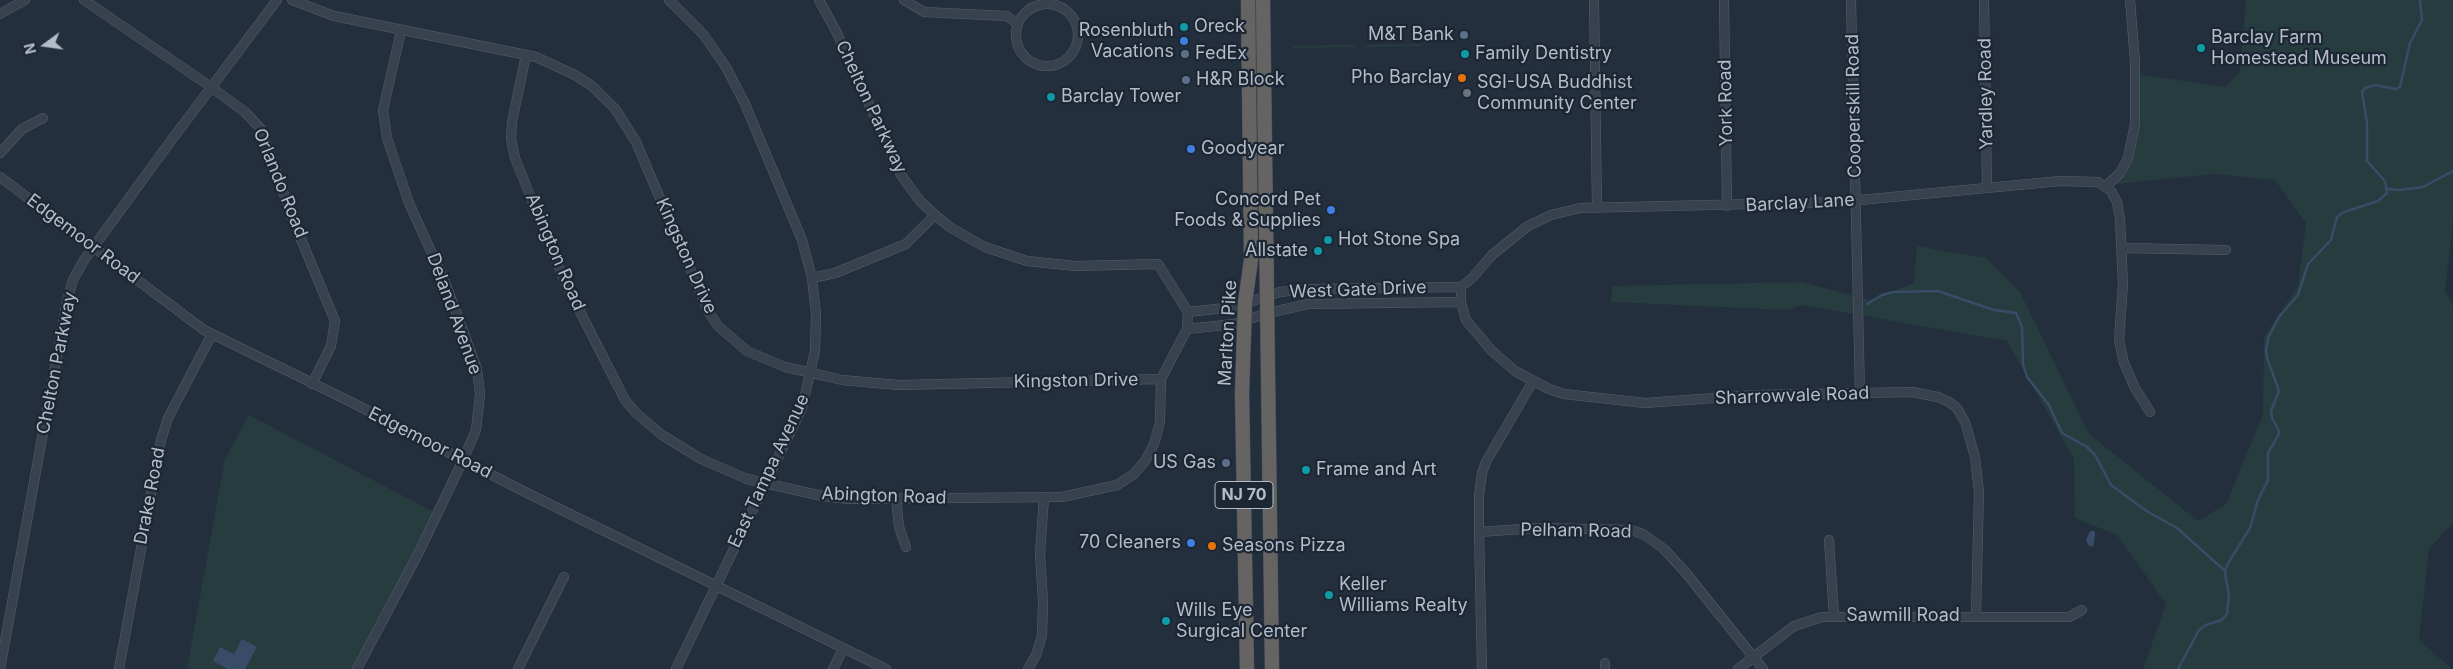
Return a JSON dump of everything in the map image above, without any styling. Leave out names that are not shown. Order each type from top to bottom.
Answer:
[{"type":"highway","name":"Marlton Pike","points":[[1247,669],[1242,394],[1256,317],[1256,300],[1251,270],[1248,0]]},
{"type":"highway","name":"Marlton Pike","points":[[1263,0],[1256,317],[1272,669]]},
{"type":"street","points":[[0,14],[24,0]]},
{"type":"street","name":"Orlando Road","points":[[84,0],[211,87],[245,112],[261,129],[293,220],[333,310],[335,321],[331,346],[312,384]]},
{"type":"street","name":"Chelton Parkway","points":[[0,669],[67,302],[73,280],[94,246],[277,0]]},
{"type":"street","name":"Kingston Drive","points":[[292,0],[316,11],[401,31],[526,55],[555,65],[575,75],[606,98],[616,110],[636,142],[708,311],[718,326],[747,351],[785,367],[842,380],[898,384],[1161,379],[1188,320]]},
{"type":"street","name":"East Tampa Avenue","points":[[669,0],[703,34],[726,67],[748,112],[794,220],[812,278],[816,314],[815,352],[812,373],[802,408],[676,669]]},
{"type":"street","name":"Chelton Parkway","points":[[819,0],[837,34],[901,174],[920,201],[935,215],[951,228],[985,247],[1027,262],[1075,266],[1158,264],[1188,320]]},
{"type":"street","points":[[904,0],[924,12],[1007,16],[1018,24]]},
{"type":"street","points":[[1594,0],[1597,208]]},
{"type":"street","name":"York Road","points":[[1724,0],[1727,206]]},
{"type":"street","name":"Cooperskill Road","points":[[1851,0],[1860,393]]},
{"type":"street","name":"Yardley Road","points":[[1984,0],[1987,187]]},
{"type":"street","points":[[2130,0],[2135,62],[2135,124],[2128,158],[2120,173],[2106,186],[2117,202],[2122,248],[2123,284],[2119,340],[2124,363],[2135,388],[2150,412]]},
{"type":"street","points":[[1046,2],[1064,9],[1076,24],[1077,44],[1065,60],[1045,66],[1026,58],[1019,48],[1017,40],[1018,24],[1029,10],[1046,2]]},
{"type":"street","name":"Deland Avenue","points":[[357,669],[419,552],[463,460],[476,430],[479,413],[480,394],[477,369],[445,282],[409,202],[385,129],[383,110],[401,31]]},
{"type":"street","name":"Abington Road","points":[[526,55],[512,122],[511,139],[516,158],[564,280],[625,400],[636,413],[662,435],[701,459],[747,479],[848,499],[1062,497],[1099,491],[1117,485],[1134,474],[1145,461],[1154,444],[1160,422],[1161,379]]},
{"type":"street","points":[[0,153],[22,129],[42,118]]},
{"type":"street","name":"Edgemoor Road","points":[[0,177],[204,330],[716,584],[843,650],[886,669]]},
{"type":"street","name":"Barclay Lane","points":[[1461,295],[1472,278],[1492,255],[1528,226],[1552,216],[1580,208],[1727,206],[1856,200],[2068,180],[2098,182],[2106,186]]},
{"type":"street","points":[[812,278],[835,273],[901,247],[912,240],[935,215]]},
{"type":"street","points":[[2122,248],[2226,250]]},
{"type":"street","name":"West Gate Drive","points":[[1256,300],[1306,289],[1461,295]]},
{"type":"street","name":"West Gate Drive","points":[[1256,317],[1308,304],[1461,295]]},
{"type":"street","name":"Sharrowvale Road","points":[[1461,295],[1466,320],[1481,340],[1514,371],[1564,394],[1645,403],[1756,395],[1912,392],[1938,396],[1957,408],[1965,422],[1976,457],[1979,492],[1976,616]]},
{"type":"street","points":[[1188,320],[1256,300]]},
{"type":"street","points":[[1188,320],[1230,325],[1256,317]]},
{"type":"street","name":"Drake Road","points":[[118,669],[161,440],[168,418],[212,334]]},
{"type":"street","points":[[1482,669],[1478,532],[1479,496],[1486,462],[1533,381]]},
{"type":"street","points":[[1028,669],[1036,655],[1042,636],[1043,601],[1040,554],[1044,497]]},
{"type":"street","points":[[896,499],[899,527],[906,547]]},
{"type":"street","name":"Pelham Road","points":[[1478,532],[1536,528],[1631,530],[1643,534],[1658,544],[1686,573],[1763,669]]},
{"type":"street","points":[[1829,540],[1834,616]]},
{"type":"street","points":[[518,669],[564,576]]},
{"type":"street","name":"Sawmill Road","points":[[1738,669],[1794,626],[1806,621],[1834,616],[2069,617],[2082,610]]},
{"type":"street","points":[[834,669],[843,650]]},
{"type":"green space","points":[[2246,0],[2453,0],[2453,223],[2445,291],[2453,305],[2453,523],[2429,549],[2419,640],[2452,669],[2143,669],[2166,604],[2117,535],[2075,518],[2074,459],[2007,341],[1802,305],[1787,310],[1611,302],[1612,286],[1802,282],[1869,300],[1914,283],[1917,246],[1986,258],[2020,292],[2089,434],[2198,521],[2226,504],[2263,415],[2264,337],[2298,286],[2306,223],[2275,180],[2214,174],[2106,185],[2130,150],[2136,74],[2225,87],[2240,72]]},
{"type":"green space","points":[[1422,44],[1422,46],[1366,47],[1366,45]]},
{"type":"green space","points":[[1355,45],[1355,47],[1293,48],[1293,46]]},
{"type":"green space","points":[[249,415],[436,513],[356,669],[187,669],[225,459]]},
{"type":"water","points":[[2090,531],[2095,531],[2093,547],[2089,546],[2086,540]]},
{"type":"water","points":[[242,639],[257,647],[245,669],[228,669],[213,661],[220,647],[234,654]]},
{"type":"waterway","points":[[2178,669],[2199,630],[2206,625],[2222,620],[2227,614],[2229,596],[2225,573],[2227,565],[2250,528],[2258,500],[2268,480],[2268,453],[2279,431],[2272,418],[2271,411],[2279,391],[2267,358],[2266,350],[2269,336],[2279,317],[2298,295],[2308,264],[2331,240],[2337,217],[2344,212],[2378,201],[2387,193],[2385,181],[2367,161],[2367,123],[2362,92],[2365,88],[2375,85],[2396,89],[2400,87],[2410,43],[2422,20],[2420,0]]},
{"type":"waterway","points":[[2388,189],[2400,190],[2423,187],[2453,171]]},
{"type":"waterway","points":[[1867,304],[1882,295],[1893,292],[1938,291],[1994,310],[2016,313],[2022,327],[2023,364],[2027,377],[2049,405],[2062,433],[2087,447],[2095,455],[2111,485],[2148,512],[2177,528],[2225,571]]},
{"type":"place","name":"Oreck","points":[[1184,27]]},
{"type":"place","name":"M&T Bank","points":[[1464,35]]},
{"type":"place","name":"Rosenbluth Vacations","points":[[1184,41]]},
{"type":"place","name":"Barclay Farm Homestead Museum","points":[[2201,48]]},
{"type":"place","name":"FedEx","points":[[1185,54]]},
{"type":"place","name":"Family Dentistry","points":[[1465,54]]},
{"type":"place","name":"Pho Barclay","points":[[1462,78]]},
{"type":"place","name":"H&R Block","points":[[1186,80]]},
{"type":"place","name":"SGI-USA Buddhist Community Center","points":[[1467,93]]},
{"type":"place","name":"Barclay Tower","points":[[1051,97]]},
{"type":"place","name":"Goodyear","points":[[1191,149]]},
{"type":"place","name":"Concord Pet Foods & Supplies","points":[[1331,210]]},
{"type":"place","name":"Hot Stone Spa","points":[[1328,240]]},
{"type":"place","name":"Allstate","points":[[1318,251]]},
{"type":"place","name":"US Gas","points":[[1226,463]]},
{"type":"place","name":"Frame and Art","points":[[1306,470]]},
{"type":"place","name":"70 Cleaners","points":[[1191,543]]},
{"type":"place","name":"Seasons Pizza","points":[[1212,546]]},
{"type":"place","name":"Keller Williams Realty","points":[[1329,595]]},
{"type":"place","name":"Wills Eye Surgical Center","points":[[1166,621]]}]
